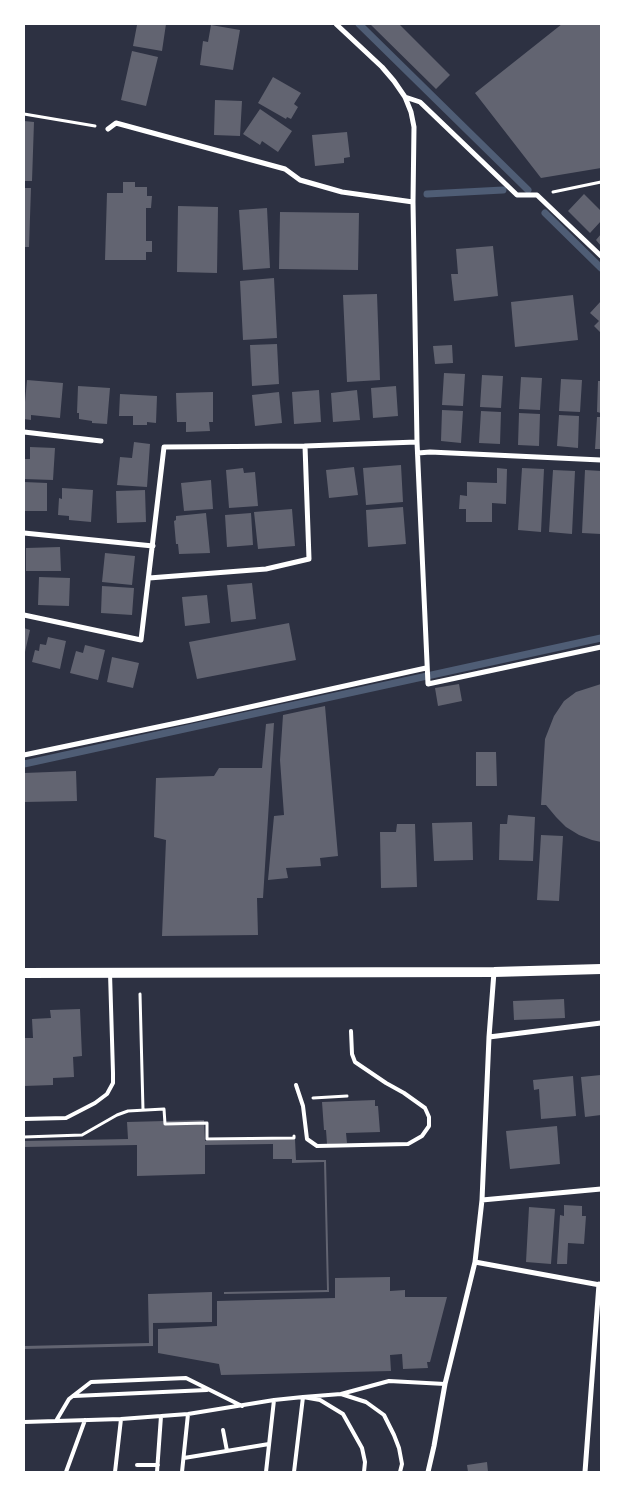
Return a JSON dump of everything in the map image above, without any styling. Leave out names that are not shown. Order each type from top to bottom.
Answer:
[{"type":"main road","points":[[24,973],[494,972],[601,969]]},
{"type":"street","points":[[336,24],[382,67],[405,97],[414,127],[417,442],[428,684],[601,647]]},
{"type":"street","points":[[405,97],[420,102],[517,195],[537,194],[601,256]]},
{"type":"street","points":[[108,129],[116,123],[285,169],[300,180],[342,192],[414,202]]},
{"type":"street","points":[[24,432],[101,441]]},
{"type":"street","points":[[24,615],[142,640],[164,448],[417,442]]},
{"type":"street","points":[[149,578],[266,569],[309,558],[304,446]]},
{"type":"street","points":[[418,453],[601,460]]},
{"type":"street","points":[[24,533],[153,546]]},
{"type":"street","points":[[24,755],[427,670]]},
{"type":"street","points":[[428,1472],[445,1384],[475,1262],[482,1200],[489,1037],[494,972]]},
{"type":"street","points":[[489,1037],[601,1023]]},
{"type":"street","points":[[482,1200],[601,1189]]},
{"type":"street","points":[[475,1262],[600,1285],[585,1472]]},
{"type":"lane","points":[[24,1119],[66,1118],[95,1103],[107,1094],[113,1083],[110,973]]},
{"type":"lane","points":[[296,1086],[303,1106],[307,1139],[317,1146],[408,1144],[422,1136],[429,1126],[429,1117],[425,1108],[355,1062],[352,1054],[352,1031]]},
{"type":"lane","points":[[56,1421],[70,1399],[92,1382],[186,1378],[242,1406]]},
{"type":"lane","points":[[24,1422],[121,1419],[188,1414],[274,1400],[341,1394],[389,1381],[445,1384]]},
{"type":"lane","points":[[73,1396],[209,1390]]},
{"type":"lane","points":[[341,1394],[366,1402],[384,1416],[399,1448],[402,1464],[400,1472]]},
{"type":"lane","points":[[294,1472],[303,1397]]},
{"type":"lane","points":[[303,1397],[320,1400],[343,1414],[362,1448],[365,1462],[364,1472]]},
{"type":"lane","points":[[266,1472],[274,1400]]},
{"type":"lane","points":[[182,1472],[188,1414]]},
{"type":"lane","points":[[157,1472],[161,1416]]},
{"type":"lane","points":[[115,1472],[121,1419]]},
{"type":"lane","points":[[66,1472],[85,1420]]},
{"type":"lane","points":[[223,1430],[227,1451]]},
{"type":"lane","points":[[184,1458],[269,1444]]},
{"type":"lane","points":[[137,1465],[158,1465]]},
{"type":"path","points":[[24,114],[108,129]]},
{"type":"path","points":[[537,194],[601,182]]},
{"type":"path","points":[[140,994],[143,1110]]},
{"type":"path","points":[[303,1106],[314,1097],[348,1096]]},
{"type":"path","points":[[24,1137],[82,1135],[117,1114],[128,1111],[164,1109],[165,1124],[207,1123],[207,1140],[294,1138],[294,1129]]},
{"type":"building","points":[[166,24],[162,51],[133,46],[137,25]]},
{"type":"building","points":[[370,24],[399,24],[450,75],[436,89]]},
{"type":"building","points":[[562,24],[601,24],[601,168],[541,178],[475,93]]},
{"type":"building","points":[[211,25],[240,30],[233,70],[200,65],[203,41],[208,42]]},
{"type":"building","points":[[132,51],[158,57],[146,106],[121,100]]},
{"type":"building","points":[[273,77],[301,93],[294,104],[298,107],[291,119],[287,117],[286,119],[258,103]]},
{"type":"building","points":[[215,100],[242,101],[240,136],[214,135]]},
{"type":"building","points":[[260,109],[292,131],[278,152],[262,141],[260,145],[243,134]]},
{"type":"building","points":[[24,121],[34,122],[32,181],[24,181]]},
{"type":"building","points":[[347,132],[350,157],[344,158],[344,163],[315,166],[312,135]]},
{"type":"building","points":[[123,182],[135,182],[135,187],[147,187],[147,196],[152,196],[151,208],[146,208],[146,241],[152,241],[152,252],[146,252],[146,260],[105,260],[107,193],[123,193]]},
{"type":"building","points":[[24,188],[31,188],[29,247],[24,247]]},
{"type":"building","points":[[584,194],[601,211],[601,221],[590,233],[568,211]]},
{"type":"building","points":[[178,206],[218,207],[217,273],[177,272]]},
{"type":"building","points":[[267,208],[270,268],[243,270],[239,210]]},
{"type":"building","points":[[280,212],[359,213],[358,270],[279,269]]},
{"type":"building","points":[[601,234],[601,246],[596,240]]},
{"type":"building","points":[[493,246],[498,296],[454,301],[451,274],[458,274],[456,249]]},
{"type":"building","points":[[274,278],[277,338],[243,340],[240,281]]},
{"type":"building","points":[[377,294],[380,380],[347,382],[343,295]]},
{"type":"building","points":[[573,295],[578,340],[515,347],[511,302]]},
{"type":"building","points":[[601,301],[601,333],[594,326],[599,321],[590,313]]},
{"type":"building","points":[[277,344],[279,384],[252,386],[250,345]]},
{"type":"building","points":[[452,345],[453,363],[435,364],[433,346]]},
{"type":"building","points":[[444,373],[465,374],[463,406],[442,405]]},
{"type":"building","points":[[482,375],[503,376],[501,408],[480,407]]},
{"type":"building","points":[[521,377],[542,378],[540,410],[519,409]]},
{"type":"building","points":[[561,379],[582,380],[580,412],[559,411]]},
{"type":"building","points":[[27,380],[63,383],[60,418],[31,415],[31,420],[24,419]]},
{"type":"building","points":[[598,381],[601,381],[601,413],[597,412]]},
{"type":"building","points":[[78,386],[110,388],[107,424],[92,423],[92,421],[79,419],[79,413],[77,413]]},
{"type":"building","points":[[396,386],[398,416],[373,418],[371,388]]},
{"type":"building","points":[[319,390],[321,422],[294,424],[292,392]]},
{"type":"building","points":[[357,390],[360,420],[333,422],[331,393]]},
{"type":"building","points":[[213,392],[213,422],[209,422],[210,431],[186,432],[186,422],[177,422],[176,393]]},
{"type":"building","points":[[279,392],[282,423],[255,426],[252,395]]},
{"type":"building","points":[[120,394],[157,396],[156,423],[147,422],[147,425],[133,425],[133,416],[119,416]]},
{"type":"building","points":[[442,410],[463,411],[461,443],[441,441]]},
{"type":"building","points":[[481,411],[501,412],[500,444],[479,443]]},
{"type":"building","points":[[519,413],[540,414],[539,446],[518,445]]},
{"type":"building","points":[[559,415],[579,416],[578,448],[557,446]]},
{"type":"building","points":[[597,417],[601,417],[601,449],[595,449]]},
{"type":"building","points":[[134,442],[150,444],[147,487],[117,485],[120,457],[132,458]]},
{"type":"building","points":[[30,447],[55,448],[53,480],[24,479],[24,459],[30,459]]},
{"type":"building","points":[[401,465],[403,502],[366,505],[363,468]]},
{"type":"building","points":[[354,467],[358,495],[329,498],[326,470]]},
{"type":"building","points":[[243,468],[244,473],[255,472],[258,506],[229,508],[226,470]]},
{"type":"building","points":[[497,468],[507,469],[506,504],[492,503],[492,522],[466,522],[466,509],[459,509],[460,495],[467,496],[467,482],[497,483]]},
{"type":"building","points":[[522,468],[544,469],[541,532],[518,530]]},
{"type":"building","points":[[553,470],[575,471],[572,534],[549,532]]},
{"type":"building","points":[[585,470],[601,471],[601,534],[582,533]]},
{"type":"building","points":[[211,480],[213,509],[184,511],[181,483]]},
{"type":"building","points":[[24,482],[47,483],[47,511],[24,511]]},
{"type":"building","points":[[62,488],[93,490],[91,522],[69,520],[69,516],[58,515],[59,498],[62,499]]},
{"type":"building","points":[[145,490],[146,522],[117,523],[116,491]]},
{"type":"building","points":[[403,507],[406,544],[368,547],[366,510]]},
{"type":"building","points":[[292,509],[295,546],[258,549],[254,512]]},
{"type":"building","points":[[206,513],[210,553],[179,554],[174,521],[176,516]]},
{"type":"building","points":[[251,513],[253,545],[227,547],[225,515]]},
{"type":"building","points":[[60,547],[61,571],[26,571],[26,548]]},
{"type":"building","points":[[105,553],[135,556],[132,585],[102,582]]},
{"type":"building","points":[[39,577],[70,578],[69,606],[38,605]]},
{"type":"building","points":[[252,583],[256,619],[231,622],[227,585]]},
{"type":"building","points":[[102,586],[134,588],[132,615],[101,613]]},
{"type":"building","points":[[207,595],[210,623],[185,626],[182,597]]},
{"type":"building","points":[[289,623],[296,660],[197,679],[189,642]]},
{"type":"building","points":[[24,628],[30,630],[25,652],[24,652]]},
{"type":"building","points":[[48,637],[66,641],[60,669],[32,662],[35,650],[39,651],[40,644],[46,645]]},
{"type":"building","points":[[85,645],[105,650],[98,680],[70,673],[76,651],[83,653]]},
{"type":"building","points":[[112,657],[139,663],[133,688],[107,682]]},
{"type":"building","points":[[459,684],[462,701],[438,706],[435,688]]},
{"type":"building","points":[[601,684],[601,842],[579,835],[566,827],[546,805],[541,805],[545,739],[554,716],[564,701],[576,692]]},
{"type":"building","points":[[325,706],[338,856],[320,858],[321,866],[286,868],[288,878],[268,880],[274,816],[284,815],[280,760],[283,715]]},
{"type":"building","points":[[274,723],[263,898],[257,898],[258,935],[162,936],[166,840],[154,837],[156,778],[214,776],[219,768],[262,768],[266,724]]},
{"type":"building","points":[[476,752],[496,752],[497,786],[476,786]]},
{"type":"building","points":[[76,771],[77,801],[24,802],[24,773]]},
{"type":"building","points":[[508,815],[535,817],[533,861],[499,860],[500,824],[507,824]]},
{"type":"building","points":[[472,822],[473,860],[434,861],[432,823]]},
{"type":"building","points":[[397,824],[415,824],[417,887],[381,888],[380,832],[396,832]]},
{"type":"building","points":[[541,835],[563,836],[559,901],[537,900]]},
{"type":"building","points":[[564,999],[565,1018],[514,1020],[513,1001]]},
{"type":"building","points":[[80,1009],[82,1056],[73,1057],[74,1077],[53,1078],[53,1085],[24,1086],[24,1038],[33,1038],[32,1019],[51,1018],[50,1010]]},
{"type":"building","points":[[601,1075],[601,1115],[585,1117],[581,1077]]},
{"type":"building","points":[[573,1076],[576,1116],[541,1119],[539,1089],[534,1090],[533,1080]]},
{"type":"building","points":[[375,1100],[375,1106],[378,1106],[380,1132],[346,1133],[347,1143],[327,1144],[322,1102]]},
{"type":"building","points":[[204,1120],[205,1141],[295,1139],[296,1160],[326,1160],[329,1292],[224,1294],[224,1292],[327,1290],[324,1162],[292,1163],[292,1159],[273,1159],[273,1144],[205,1145],[205,1174],[137,1176],[137,1145],[24,1147],[24,1141],[128,1139],[127,1122]]},
{"type":"building","points":[[557,1126],[560,1164],[510,1169],[506,1131]]},
{"type":"building","points":[[564,1205],[582,1206],[582,1216],[586,1216],[584,1244],[568,1243],[567,1264],[557,1264],[560,1215],[564,1216]]},
{"type":"building","points":[[529,1207],[555,1209],[551,1264],[526,1262]]},
{"type":"building","points":[[390,1277],[390,1291],[405,1290],[405,1297],[447,1297],[430,1362],[427,1362],[428,1368],[403,1369],[402,1354],[390,1355],[391,1371],[221,1375],[219,1364],[158,1353],[158,1329],[217,1326],[217,1301],[335,1298],[335,1278]]},
{"type":"building","points":[[212,1292],[212,1322],[153,1323],[153,1346],[24,1349],[24,1346],[149,1343],[148,1294]]},
{"type":"building","points":[[487,1462],[488,1472],[468,1472],[467,1465]]},
{"type":"waterway","points":[[359,24],[528,190]]},
{"type":"waterway","points":[[427,194],[503,190]]},
{"type":"waterway","points":[[545,213],[601,268]]},
{"type":"waterway","points":[[24,764],[601,638]]}]
